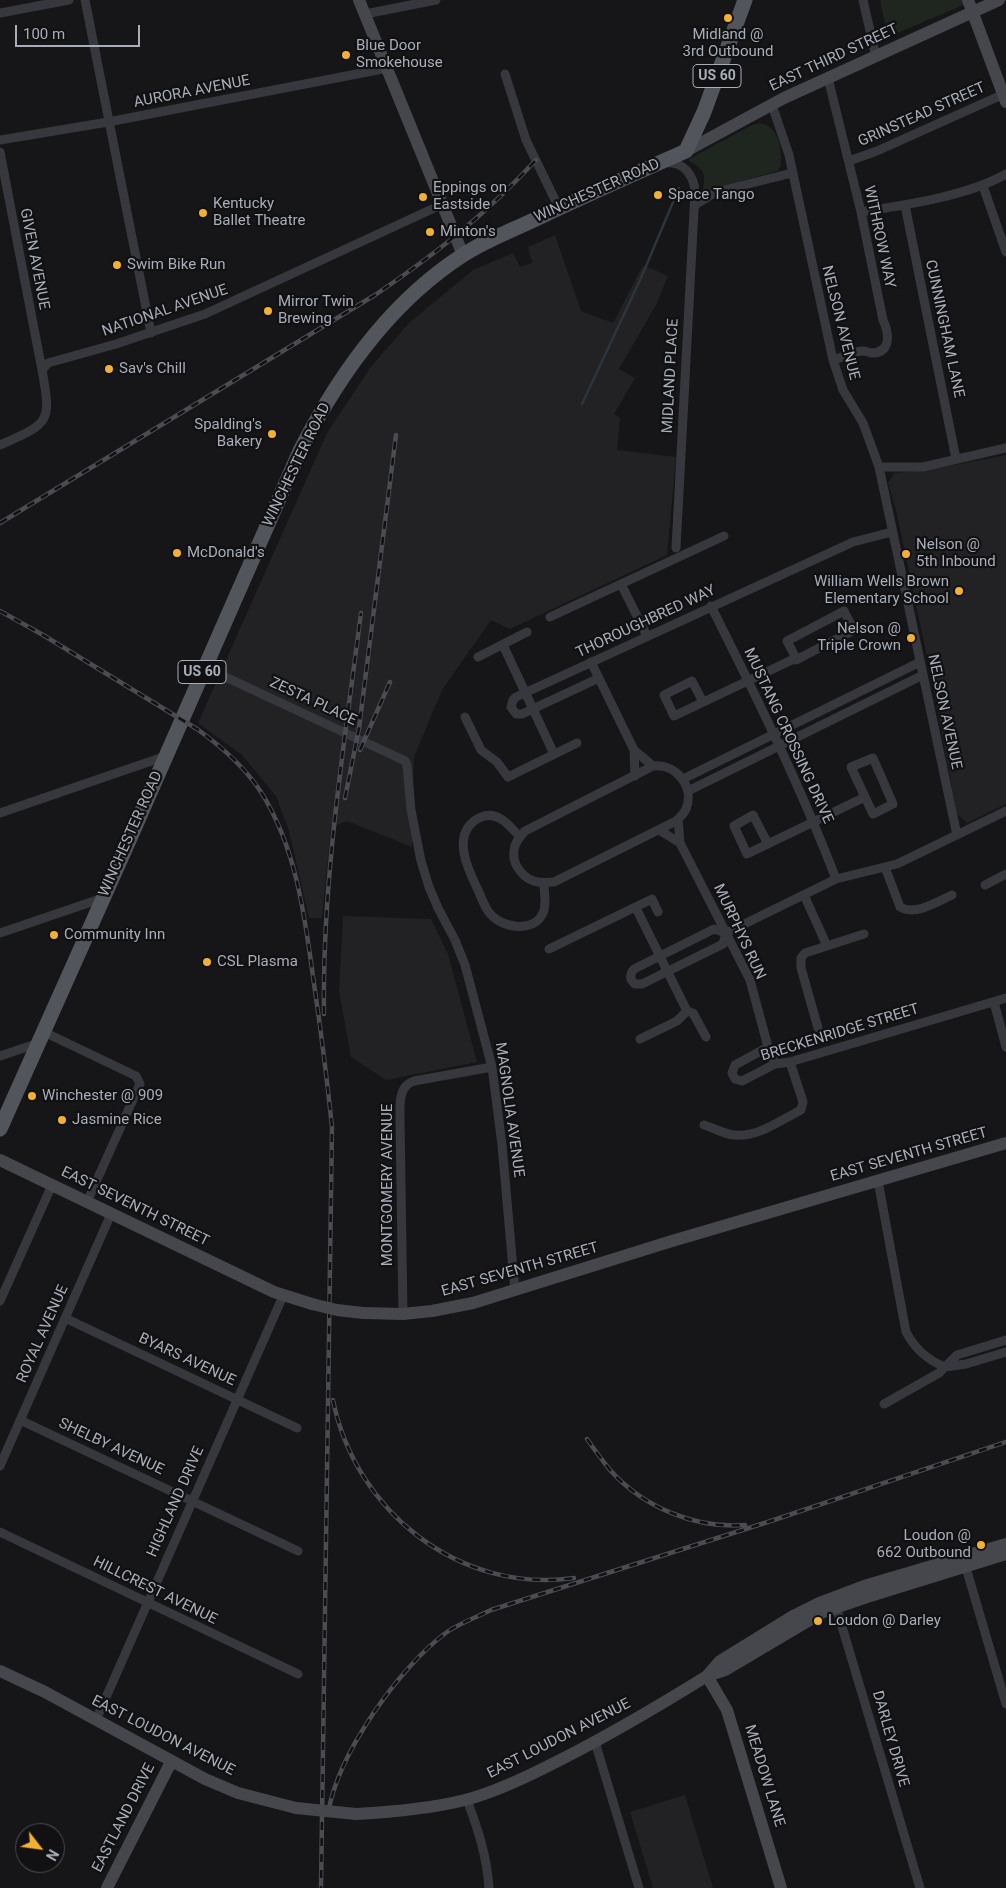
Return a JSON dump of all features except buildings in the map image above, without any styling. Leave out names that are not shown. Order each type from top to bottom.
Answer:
[{"type":"main road","name":"US 60","points":[[686,151],[704,112],[745,0]]},
{"type":"main road","name":"WINCHESTER ROAD","points":[[0,1130],[300,451],[334,389],[381,326],[418,290],[463,255],[559,208],[686,151]]},
{"type":"street","points":[[0,13],[69,0]]},
{"type":"street","points":[[85,0],[151,333]]},
{"type":"street","points":[[359,0],[463,255]]},
{"type":"street","points":[[365,14],[436,0]]},
{"type":"street","points":[[863,0],[876,57]]},
{"type":"street","points":[[968,0],[1005,96]]},
{"type":"street","name":"EAST THIRD STREET","points":[[686,151],[772,105],[999,0]]},
{"type":"street","name":"AURORA AVENUE","points":[[0,140],[108,122],[388,68]]},
{"type":"street","points":[[505,74],[526,140],[559,208]]},
{"type":"street","name":"WITHROW WAY","points":[[828,78],[861,212],[883,320],[888,335],[887,343],[879,351],[871,353],[863,351],[833,360]]},
{"type":"street","name":"GRINSTEAD STREET","points":[[849,161],[877,151],[1005,96]]},
{"type":"street","name":"NELSON AVENUE","points":[[772,105],[784,139],[833,360],[843,390],[863,423],[879,467],[957,835]]},
{"type":"street","name":"GIVEN AVENUE","points":[[0,152],[42,370]]},
{"type":"street","name":"MIDLAND PLACE","points":[[658,163],[672,162],[678,164],[689,173],[694,184],[695,205],[676,548]]},
{"type":"street","points":[[695,205],[716,192],[792,173]]},
{"type":"street","points":[[861,212],[905,205],[983,186],[1006,174]]},
{"type":"street","points":[[983,186],[1006,252]]},
{"type":"street","name":"NATIONAL AVENUE","points":[[42,370],[45,365],[52,362],[151,333],[231,304],[443,204]]},
{"type":"street","name":"CUNNINGHAM LANE","points":[[905,205],[956,459]]},
{"type":"street","points":[[0,445],[32,430],[41,424],[45,417],[48,410],[48,400],[42,370]]},
{"type":"street","points":[[879,467],[922,466],[1006,448]]},
{"type":"street","name":"THOROUGHBRED WAY","points":[[599,678],[519,715],[513,712],[511,708],[513,700],[525,693],[711,606],[853,542],[892,532]]},
{"type":"street","points":[[550,617],[724,536]]},
{"type":"street","points":[[621,584],[648,636]]},
{"type":"street","name":"MUSTANG CROSSING DRIVE","points":[[711,606],[774,734],[814,821],[836,879]]},
{"type":"street","points":[[703,702],[692,681],[664,695],[674,716],[796,658],[796,660],[854,630],[844,611],[787,641],[796,658]]},
{"type":"street","points":[[478,657],[527,632]]},
{"type":"street","points":[[503,645],[554,754]]},
{"type":"street","points":[[592,662],[634,750],[649,768]]},
{"type":"street","points":[[683,779],[920,662]]},
{"type":"street","name":"ZESTA PLACE","points":[[204,667],[401,759],[407,765]]},
{"type":"street","points":[[688,791],[923,675]]},
{"type":"street","points":[[465,717],[481,750],[497,762],[508,777],[577,743]]},
{"type":"street","points":[[634,750],[635,776]]},
{"type":"street","points":[[0,813],[166,756]]},
{"type":"street","points":[[873,758],[893,804],[873,814],[865,797],[851,768],[873,758]]},
{"type":"street","name":"MAGNOLIA AVENUE","points":[[407,765],[411,810],[421,861],[435,901],[455,940],[465,965],[492,1067],[504,1163],[515,1291]]},
{"type":"street","points":[[659,766],[667,768],[683,779],[689,796],[686,810],[678,819],[659,830],[554,882],[544,883],[528,879],[517,866],[514,860],[514,850],[525,831],[649,768],[659,766]]},
{"type":"street","points":[[768,844],[865,797]]},
{"type":"street","points":[[726,933],[723,944],[668,972],[642,984],[635,984],[631,979],[630,975],[634,969],[714,929],[726,933],[836,879],[897,864],[1006,811]]},
{"type":"street","points":[[520,837],[496,816],[486,815],[470,824],[464,835],[463,847],[466,866],[488,912],[496,919],[509,924],[532,925],[540,919],[545,911],[544,883]]},
{"type":"street","name":"MURPHYS RUN","points":[[678,819],[680,843],[750,980],[768,1048],[776,1064]]},
{"type":"street","points":[[659,830],[680,843]]},
{"type":"street","points":[[885,867],[900,907],[906,911],[916,910],[952,896]]},
{"type":"street","points":[[985,885],[1006,874]]},
{"type":"street","points":[[804,895],[827,946]]},
{"type":"street","points":[[0,933],[103,898]]},
{"type":"street","points":[[548,949],[652,899],[658,912]]},
{"type":"street","points":[[636,908],[687,1011],[693,1013],[706,1037]]},
{"type":"street","points":[[818,1028],[800,962],[801,958],[805,953],[864,934]]},
{"type":"street","name":"BRECKENRIDGE STREET","points":[[768,1048],[735,1065],[732,1068],[733,1076],[738,1081],[742,1081],[776,1064],[790,1062],[1006,998]]},
{"type":"street","points":[[994,1002],[1006,1047]]},
{"type":"street","points":[[640,1039],[677,1021],[687,1011]]},
{"type":"street","points":[[0,1056],[42,1037],[136,1076],[140,1087],[88,1202]]},
{"type":"street","points":[[704,1125],[732,1135],[746,1135],[757,1132],[801,1110],[803,1102],[790,1062]]},
{"type":"street","name":"MONTGOMERY AVENUE","points":[[403,1314],[400,1119],[402,1092],[407,1084],[414,1080],[492,1067]]},
{"type":"street","name":"EAST SEVENTH STREET","points":[[0,1160],[283,1296],[337,1310],[403,1314],[452,1308],[515,1291],[681,1238],[1006,1143]]},
{"type":"street","points":[[878,1181],[906,1332],[911,1342],[922,1354],[945,1368],[1006,1352]]},
{"type":"street","points":[[0,1301],[52,1185]]},
{"type":"street","name":"ROYAL AVENUE","points":[[0,1466],[111,1214]]},
{"type":"street","name":"HIGHLAND DRIVE","points":[[96,1720],[283,1296]]},
{"type":"street","name":"BYARS AVENUE","points":[[65,1318],[297,1428]]},
{"type":"street","points":[[884,1404],[939,1373],[957,1355],[1006,1340]]},
{"type":"street","name":"SHELBY AVENUE","points":[[20,1420],[298,1551]]},
{"type":"street","name":"HILLCREST AVENUE","points":[[0,1532],[298,1674]]},
{"type":"street","name":"EAST LOUDON AVENUE","points":[[0,1671],[45,1692],[171,1762],[238,1793],[296,1808],[356,1814],[422,1809],[466,1800],[520,1780],[594,1742],[707,1676],[725,1670],[835,1602],[964,1561],[1006,1544]]},
{"type":"street","name":"EAST LOUDON AVENUE","points":[[964,1561],[1006,1554]]},
{"type":"street","points":[[964,1561],[1006,1704]]},
{"type":"street","name":"DARLEY DRIVE","points":[[835,1602],[920,1888]]},
{"type":"street","name":"MEADOW LANE","points":[[707,1676],[727,1710],[781,1888]]},
{"type":"street","points":[[594,1742],[639,1888]]},
{"type":"street","name":"EASTLAND DRIVE","points":[[107,1888],[171,1762]]},
{"type":"street","points":[[466,1800],[478,1828],[486,1857],[489,1888]]},
{"type":"shaded area","points":[[880,0],[975,0],[888,37]]},
{"type":"shaded area","points":[[759,123],[771,128],[775,133],[780,145],[781,166],[777,171],[705,191],[703,189],[703,172],[689,159]]},
{"type":"shaded area","points":[[555,235],[581,311],[613,323],[643,265],[668,276],[656,305],[619,369],[635,378],[614,414],[620,418],[617,450],[676,457],[667,555],[510,629],[491,620],[442,690],[414,757],[412,847],[347,821],[331,827],[322,918],[309,918],[289,831],[276,796],[242,755],[198,723],[327,433],[370,368],[409,323],[473,270],[513,253],[520,267],[532,263],[528,247]]},
{"type":"shaded area","name":"William Wells Brown Elementary School","points":[[1006,455],[1006,804],[967,823],[957,814],[930,671],[896,510],[888,483],[894,473],[929,470]]},
{"type":"shaded area","points":[[343,916],[431,919],[448,954],[477,1062],[386,1080],[351,1057],[339,992]]},
{"type":"shaded area","points":[[685,1795],[713,1888],[653,1888],[630,1812]]},
{"type":"waterway","points":[[582,404],[641,278],[679,188]]},
{"type":"railway","points":[[0,523],[375,295],[460,232],[536,160]]},
{"type":"railway","points":[[345,798],[359,728],[396,435]]},
{"type":"railway","points":[[0,611],[43,635],[197,729],[232,758],[261,792],[273,814],[283,837],[298,885],[311,959],[332,1127],[321,1888]]},
{"type":"railway","points":[[324,1014],[324,964],[330,863],[361,613]]},
{"type":"railway","points":[[360,750],[390,682]]},
{"type":"railway","points":[[333,1400],[345,1440],[364,1477],[389,1509],[419,1537],[453,1558],[491,1573],[532,1579],[574,1578]]},
{"type":"railway","points":[[587,1439],[610,1470],[623,1483],[654,1505],[671,1513],[707,1523],[745,1525]]},
{"type":"railway","points":[[328,1814],[334,1791],[344,1766],[373,1714],[409,1667],[428,1647],[457,1626],[491,1610],[774,1520],[1006,1442]]},
{"type":"place","name":"Midland @ 3rd Outbound","points":[[728,18]]},
{"type":"place","name":"Blue Door Smokehouse","points":[[346,55]]},
{"type":"place","name":"Space Tango","points":[[658,195]]},
{"type":"place","name":"Eppings on Eastside","points":[[423,197]]},
{"type":"place","name":"Kentucky Ballet Theatre","points":[[203,213]]},
{"type":"place","name":"Minton's","points":[[430,232]]},
{"type":"place","name":"Swim Bike Run","points":[[117,265]]},
{"type":"place","name":"Mirror Twin Brewing","points":[[268,311]]},
{"type":"place","name":"Sav's Chill","points":[[109,369]]},
{"type":"place","name":"Spalding's Bakery","points":[[272,434]]},
{"type":"place","name":"McDonald's","points":[[177,553]]},
{"type":"place","name":"Nelson @ 5th Inbound","points":[[906,554]]},
{"type":"place","name":"William Wells Brown Elementary School","points":[[959,591]]},
{"type":"place","name":"Nelson @ Triple Crown","points":[[911,638]]},
{"type":"place","name":"Community Inn","points":[[54,935]]},
{"type":"place","name":"CSL Plasma","points":[[207,962]]},
{"type":"place","name":"Winchester @ 909","points":[[32,1096]]},
{"type":"place","name":"Jasmine Rice","points":[[62,1120]]},
{"type":"place","name":"Loudon @ 662 Outbound","points":[[981,1545]]},
{"type":"place","name":"Loudon @ Darley","points":[[818,1621]]}]
